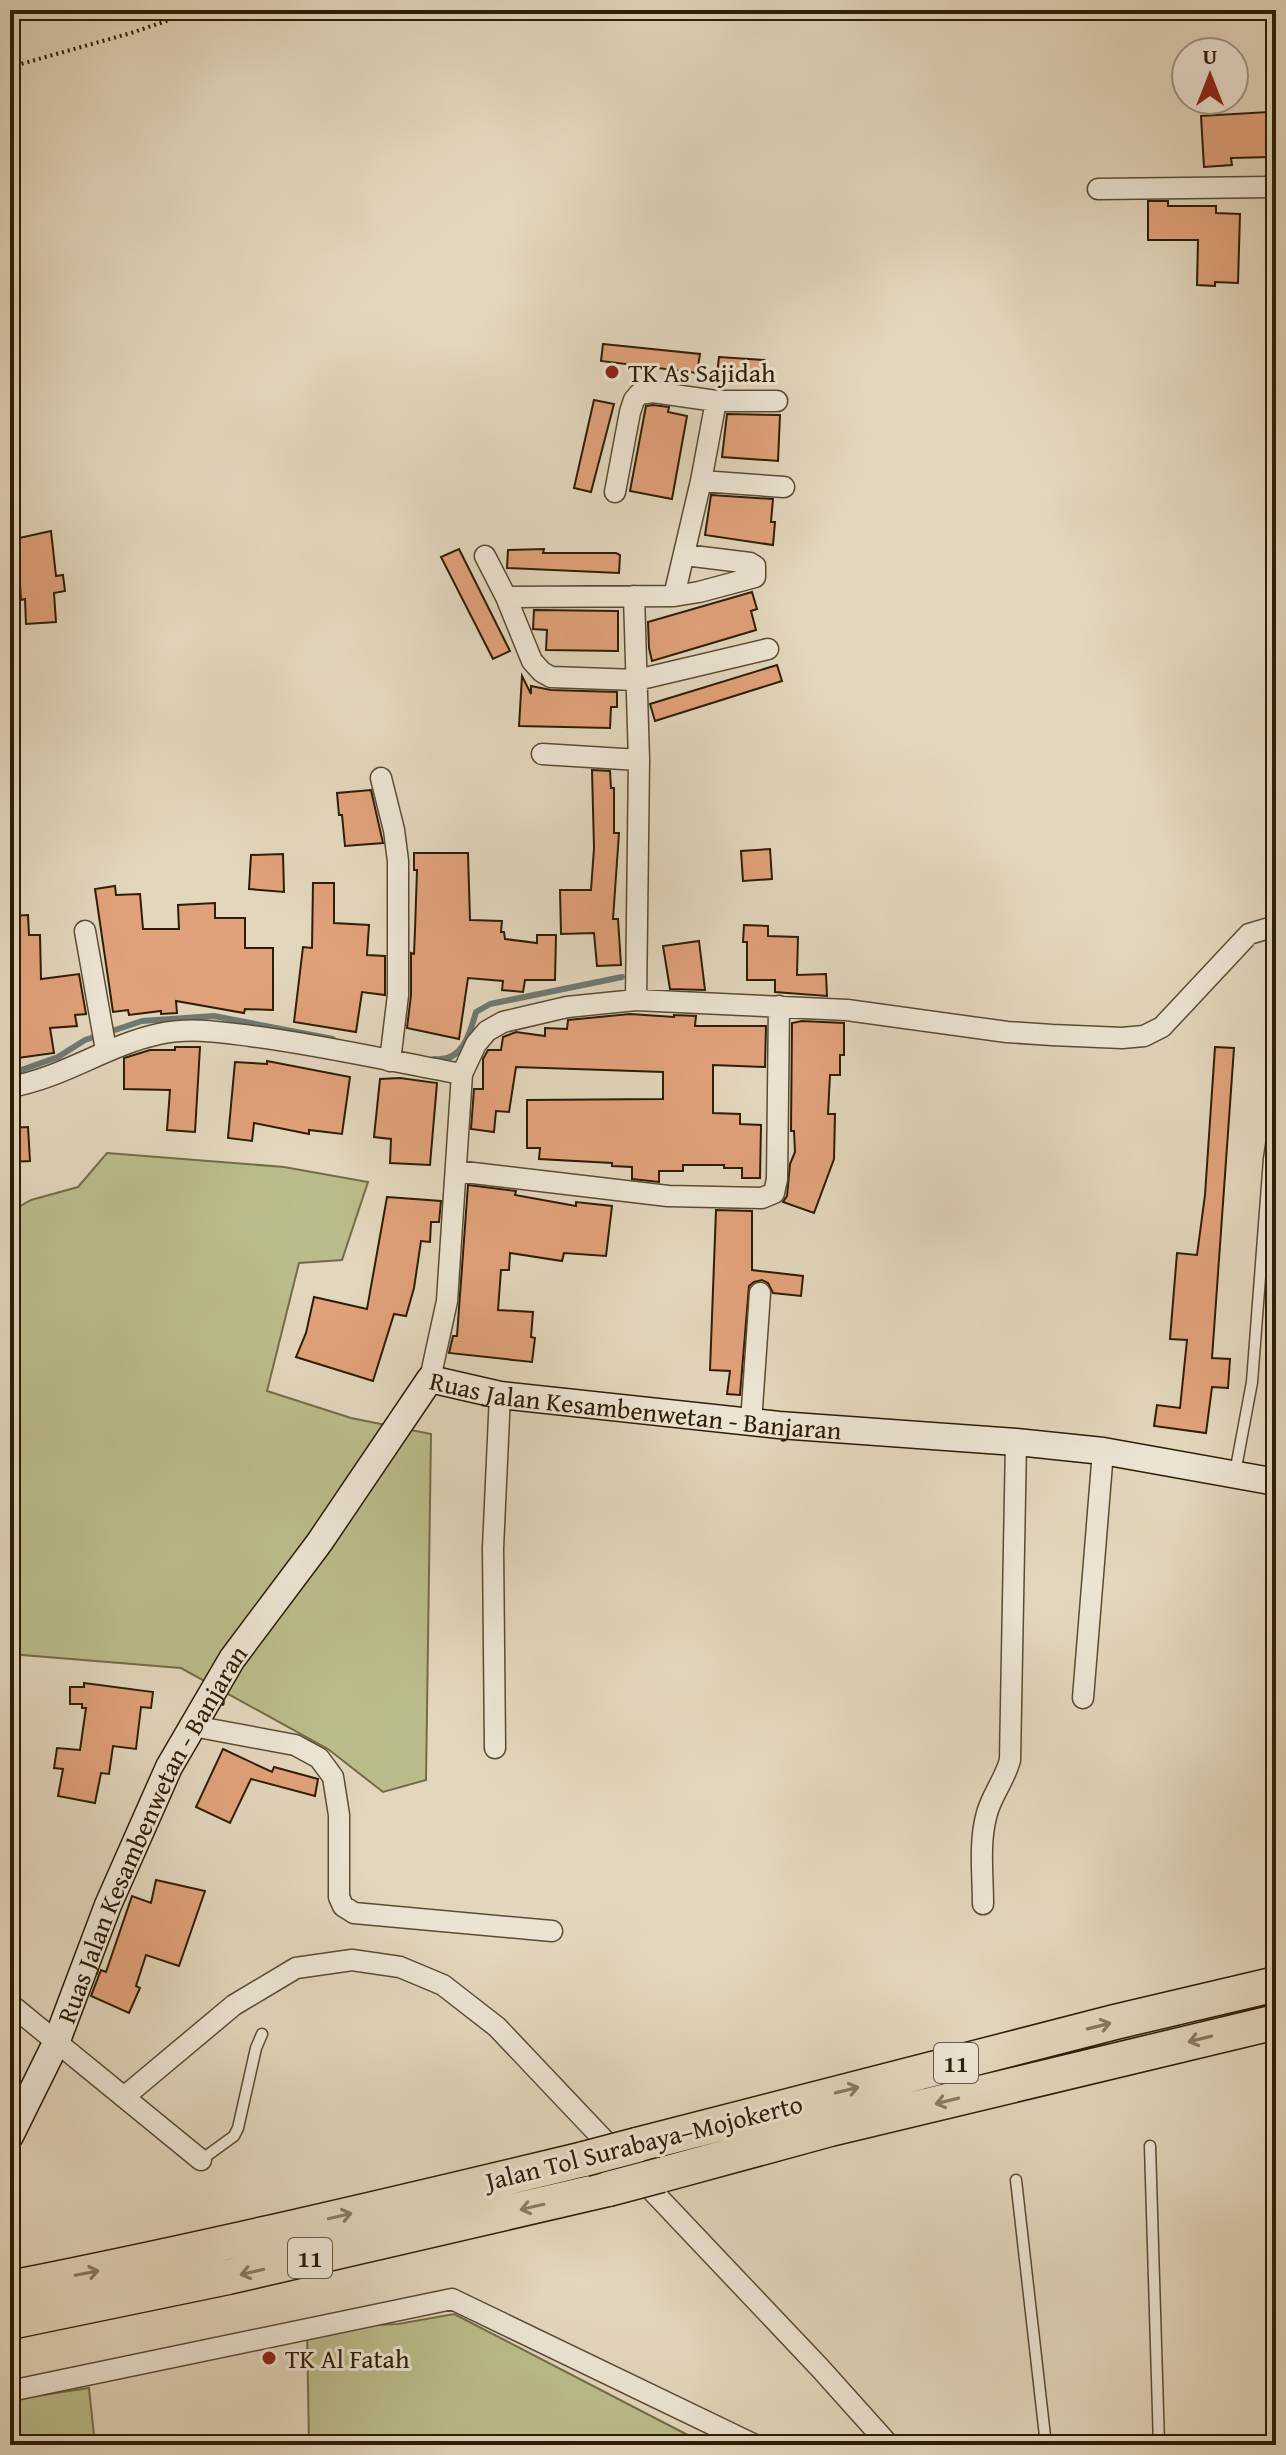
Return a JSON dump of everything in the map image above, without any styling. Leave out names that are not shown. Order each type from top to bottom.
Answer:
[{"type":"highway","name":"Jalan Tol Surabaya–Mojokerto","points":[[10,2288],[113,2268],[584,2159],[1100,2026],[1276,1984]]},
{"type":"highway","name":"Jalan Tol Surabaya–Mojokerto","points":[[10,2322],[228,2277],[608,2189],[830,2129],[1276,2022]]},
{"type":"main road","name":"Ruas Jalan Kesambenwetan - Banjaran","points":[[10,2136],[56,2043],[130,1853],[169,1767],[232,1659],[319,1543],[430,1379],[500,1395],[751,1422],[1103,1451],[1276,1482]]},
{"type":"street","points":[[1098,189],[1276,187]]},
{"type":"street","points":[[615,492],[630,412],[639,394],[653,392],[716,401],[777,401]]},
{"type":"street","points":[[674,596],[716,401]]},
{"type":"street","points":[[701,481],[784,487]]},
{"type":"street","points":[[506,597],[674,596],[755,577],[756,574],[755,566],[750,563],[685,555]]},
{"type":"street","points":[[485,556],[506,597],[532,661],[551,677],[637,680],[768,649]]},
{"type":"street","points":[[634,596],[639,760],[636,1000]]},
{"type":"street","points":[[542,754],[639,760]]},
{"type":"street","points":[[381,778],[398,861],[398,995],[390,1061]]},
{"type":"street","points":[[430,1379],[447,1301],[462,1074],[476,1044],[487,1031],[503,1022],[567,1007],[636,1000],[847,1010],[1007,1032],[1122,1038],[1144,1036],[1162,1027],[1249,934],[1276,926]]},
{"type":"street","points":[[85,931],[106,1050]]},
{"type":"street","points":[[456,1171],[668,1196],[762,1198],[774,1193],[777,1179],[779,1006]]},
{"type":"street","points":[[10,1087],[44,1079],[106,1050],[163,1033],[199,1030],[291,1041],[462,1074]]},
{"type":"street","points":[[751,1422],[760,1293]]},
{"type":"street","points":[[495,1748],[493,1548],[500,1395]]},
{"type":"street","points":[[983,1904],[986,1813],[1005,1777],[1010,1760],[1016,1442]]},
{"type":"street","points":[[1083,1698],[1103,1451]]},
{"type":"street","points":[[193,1726],[295,1745],[319,1758],[333,1777],[339,1815],[339,1897],[343,1906],[354,1913],[552,1931]]},
{"type":"street","points":[[124,2097],[234,2005],[296,1968],[352,1960],[400,1967],[443,1985],[497,2027],[889,2445]]},
{"type":"street","points":[[10,2004],[201,2160]]},
{"type":"street","points":[[10,2391],[452,2299],[755,2445]]},
{"type":"lane","points":[[1235,1475],[1252,1382],[1269,1159],[1276,1113]]},
{"type":"lane","points":[[201,2160],[234,2136],[262,2034]]},
{"type":"lane","points":[[1150,2146],[1159,2445]]},
{"type":"lane","points":[[1016,2180],[1046,2445]]},
{"type":"path","points":[[10,67],[199,10]]},
{"type":"green space","points":[[107,1153],[284,1167],[368,1182],[342,1260],[299,1263],[267,1391],[351,1418],[431,1434],[426,1780],[383,1792],[328,1749],[181,1668],[10,1654],[10,1212],[31,1200],[78,1187]]},
{"type":"green space","points":[[454,2314],[707,2445],[309,2445],[307,2328],[398,2324]]},
{"type":"green space","points":[[89,2388],[95,2445],[10,2445],[10,2400]]},
{"type":"building","points":[[1268,112],[1269,124],[1276,124],[1276,157],[1231,158],[1232,165],[1204,167],[1201,116],[1250,116],[1250,113]]},
{"type":"building","points":[[1148,201],[1168,201],[1168,206],[1216,206],[1216,213],[1240,214],[1238,283],[1197,285],[1198,240],[1148,240]]},
{"type":"building","points":[[603,344],[700,354],[697,373],[601,361]]},
{"type":"building","points":[[719,357],[765,360],[763,380],[717,375]]},
{"type":"building","points":[[594,400],[614,404],[591,492],[574,488]]},
{"type":"building","points":[[646,406],[669,407],[668,412],[687,416],[672,499],[630,491]]},
{"type":"building","points":[[727,414],[780,415],[778,461],[722,457]]},
{"type":"building","points":[[711,495],[773,499],[773,545],[705,535]]},
{"type":"building","points":[[51,531],[56,576],[63,575],[65,591],[54,593],[56,622],[26,624],[25,599],[21,600],[20,584],[10,586],[10,540]]},
{"type":"building","points":[[459,549],[510,651],[493,659],[441,557]]},
{"type":"building","points":[[544,549],[543,553],[616,553],[620,555],[619,573],[507,568],[508,550]]},
{"type":"building","points":[[752,592],[757,609],[751,611],[756,630],[652,661],[648,622]]},
{"type":"building","points":[[534,610],[618,611],[618,651],[546,650],[547,630],[533,629]]},
{"type":"building","points":[[777,665],[782,681],[655,721],[650,704]]},
{"type":"building","points":[[522,676],[531,694],[531,686],[551,690],[617,692],[617,707],[611,707],[610,728],[519,726]]},
{"type":"building","points":[[592,770],[610,771],[611,788],[614,788],[614,833],[619,833],[613,919],[618,919],[621,965],[597,966],[594,933],[561,934],[560,890],[591,890],[594,848]]},
{"type":"building","points":[[371,790],[383,843],[345,846],[337,793]]},
{"type":"building","points":[[770,849],[772,879],[743,881],[741,851]]},
{"type":"building","points":[[414,853],[468,853],[470,920],[502,921],[501,932],[504,932],[505,939],[537,943],[537,935],[556,935],[555,980],[525,980],[523,992],[502,990],[503,981],[468,978],[459,1039],[407,1028],[415,930],[417,870],[414,870]]},
{"type":"building","points":[[283,854],[284,892],[249,889],[251,855]]},
{"type":"building","points":[[313,883],[334,883],[334,923],[369,925],[367,955],[385,956],[385,995],[362,992],[356,1032],[294,1022],[303,947],[312,948]]},
{"type":"building","points":[[115,886],[116,895],[140,894],[143,929],[179,929],[178,905],[215,903],[215,918],[245,918],[245,948],[273,948],[273,1010],[245,1009],[244,1013],[176,1001],[177,1013],[161,1014],[161,1011],[129,1015],[128,1010],[113,1012],[95,889]]},
{"type":"building","points":[[28,915],[29,935],[40,935],[41,979],[79,974],[86,1014],[75,1015],[77,1026],[50,1028],[54,1053],[10,1059],[10,916]]},
{"type":"building","points":[[744,925],[768,926],[768,936],[798,937],[797,975],[826,974],[827,996],[775,992],[775,980],[747,980]]},
{"type":"building","points":[[699,941],[705,990],[670,989],[663,946]]},
{"type":"building","points":[[630,1014],[696,1016],[695,1026],[766,1026],[765,1067],[713,1065],[713,1113],[740,1114],[740,1124],[761,1125],[760,1178],[742,1178],[742,1168],[683,1165],[683,1171],[659,1171],[659,1182],[632,1179],[632,1167],[539,1159],[540,1148],[527,1148],[527,1100],[663,1099],[663,1072],[516,1067],[509,1112],[496,1111],[494,1132],[471,1129],[474,1089],[483,1089],[483,1059],[488,1050],[501,1050],[503,1037],[516,1032],[545,1036],[545,1028],[567,1029],[568,1020]]},
{"type":"building","points":[[792,1023],[844,1023],[844,1055],[840,1055],[840,1075],[830,1075],[828,1114],[835,1114],[834,1159],[814,1213],[783,1202],[787,1196],[790,1164],[795,1152],[794,1131],[791,1131]]},
{"type":"building","points":[[175,1047],[200,1047],[195,1132],[167,1130],[170,1090],[124,1089],[124,1058],[150,1050],[175,1050]]},
{"type":"building","points":[[1215,1047],[1234,1048],[1212,1358],[1230,1359],[1228,1388],[1212,1387],[1206,1433],[1154,1426],[1157,1405],[1180,1408],[1187,1340],[1170,1339],[1177,1253],[1197,1255],[1205,1195]]},
{"type":"building","points":[[267,1061],[350,1077],[342,1134],[309,1130],[309,1134],[254,1123],[252,1141],[228,1138],[235,1062],[267,1064]]},
{"type":"building","points":[[380,1079],[437,1083],[430,1165],[390,1163],[391,1139],[374,1137]]},
{"type":"building","points":[[28,1127],[30,1161],[10,1162],[10,1128]]},
{"type":"building","points":[[468,1185],[516,1191],[515,1195],[576,1206],[576,1202],[612,1206],[606,1256],[564,1253],[562,1261],[510,1253],[509,1270],[501,1270],[498,1310],[533,1312],[531,1337],[535,1338],[532,1362],[449,1353],[453,1336],[457,1336]]},
{"type":"building","points":[[387,1197],[441,1201],[439,1222],[431,1222],[430,1242],[421,1241],[406,1316],[394,1314],[373,1381],[296,1357],[306,1333],[314,1297],[367,1309]]},
{"type":"building","points":[[716,1210],[752,1211],[752,1270],[803,1276],[801,1296],[773,1293],[768,1283],[762,1280],[749,1286],[740,1395],[727,1394],[730,1371],[710,1370]]},
{"type":"building","points":[[84,1683],[153,1692],[151,1708],[141,1707],[136,1749],[113,1746],[109,1774],[101,1773],[95,1803],[58,1796],[63,1769],[54,1768],[57,1748],[80,1750],[86,1708],[82,1708],[82,1704],[70,1704],[70,1687],[84,1687]]},
{"type":"building","points":[[223,1749],[272,1772],[274,1767],[318,1779],[315,1796],[251,1779],[230,1823],[196,1807]]},
{"type":"building","points":[[156,1880],[205,1891],[179,1966],[146,1955],[136,1986],[140,1988],[129,2013],[91,1996],[101,1970],[106,1972],[132,1896],[151,1903]]},
{"type":"waterway","points":[[434,1059],[444,1059],[458,1052],[467,1038],[476,1012],[490,1004],[622,977]]},
{"type":"waterway","points":[[10,1074],[58,1057],[85,1040],[142,1021],[214,1016],[333,1039]]},
{"type":"place","name":"TK As Sajidah","points":[[612,372]]},
{"type":"place","name":"TK Al Fatah","points":[[269,2358]]}]
